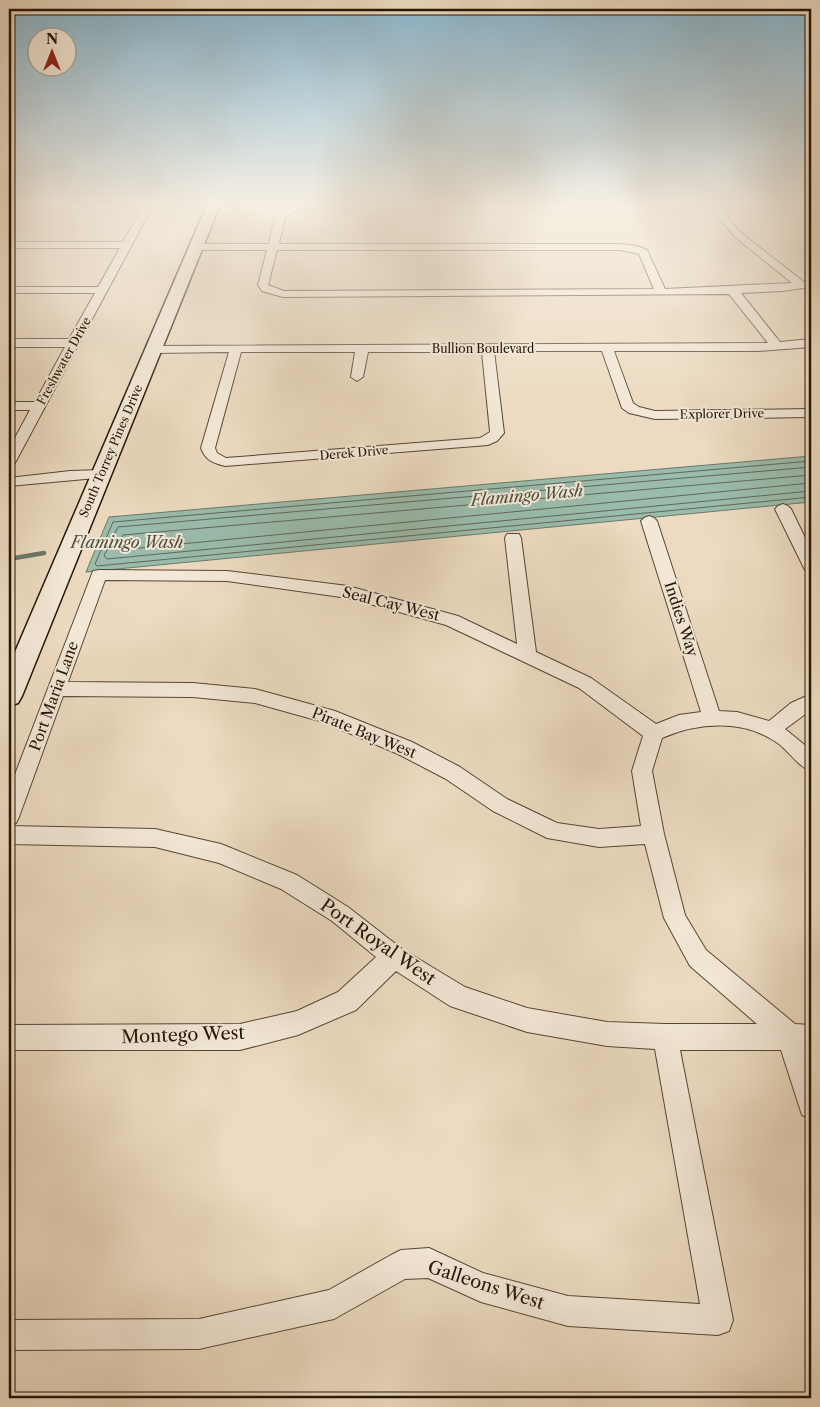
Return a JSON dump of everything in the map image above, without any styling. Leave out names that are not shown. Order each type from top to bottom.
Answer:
[{"type":"main road","name":"South Torrey Pines Drive","points":[[9,696],[186,271]]},
{"type":"street","name":"Freshwater Drive","points":[[9,462],[114,271]]},
{"type":"street","points":[[267,271],[263,285],[266,289],[284,294],[733,291],[806,284]]},
{"type":"street","points":[[651,271],[661,292]]},
{"type":"street","points":[[787,271],[806,284]]},
{"type":"street","points":[[9,290],[103,290]]},
{"type":"street","points":[[733,291],[777,346]]},
{"type":"street","points":[[9,343],[74,343]]},
{"type":"street","name":"Bullion Boulevard","points":[[154,349],[607,348],[777,346],[811,343]]},
{"type":"street","points":[[607,348],[627,405],[634,410]]},
{"type":"street","points":[[216,459],[210,454],[208,448],[236,349]]},
{"type":"street","points":[[357,377],[362,349]]},
{"type":"street","name":"Derek Drive","points":[[216,459],[237,462],[483,442],[492,438],[497,433],[488,349]]},
{"type":"street","points":[[9,406],[39,406]]},
{"type":"street","name":"Explorer Drive","points":[[634,410],[655,415],[811,412]]},
{"type":"street","points":[[9,482],[70,475],[102,474]]},
{"type":"street","points":[[783,509],[811,566]]},
{"type":"street","name":"Indies Way","points":[[649,521],[712,717]]},
{"type":"street","points":[[513,538],[528,657]]},
{"type":"street","name":"Seal Cay West","points":[[99,574],[227,576],[348,592],[452,620],[585,683],[654,733]]},
{"type":"street","name":"Port Maria Lane","points":[[9,817],[99,574]]},
{"type":"street","name":"Pirate Bay West","points":[[56,689],[193,690],[255,696],[328,716],[405,748],[453,773],[500,805],[554,832],[599,838],[653,834]]},
{"type":"street","points":[[772,729],[798,708],[811,701]]},
{"type":"street","points":[[811,763],[800,748],[772,729],[739,719],[712,717],[682,722],[654,733],[642,771],[653,834],[676,918],[698,958],[801,1037],[811,1106]]},
{"type":"street","name":"Port Royal West","points":[[9,835],[155,838],[221,854],[289,882],[340,914],[394,957],[459,996],[527,1020],[607,1034],[665,1037],[801,1037]]},
{"type":"street","name":"Montego West","points":[[9,1038],[240,1037],[298,1022],[347,1001],[394,957]]},
{"type":"street","name":"Galleons West","points":[[9,1335],[199,1334],[334,1304],[401,1265],[428,1263],[481,1287],[568,1310],[718,1320],[665,1037]]},
{"type":"water","name":"Flamingo Wash","points":[[811,456],[811,502],[86,572],[109,517]]},
{"type":"waterway","name":"Flamingo Wash","points":[[9,559],[44,553]]}]
